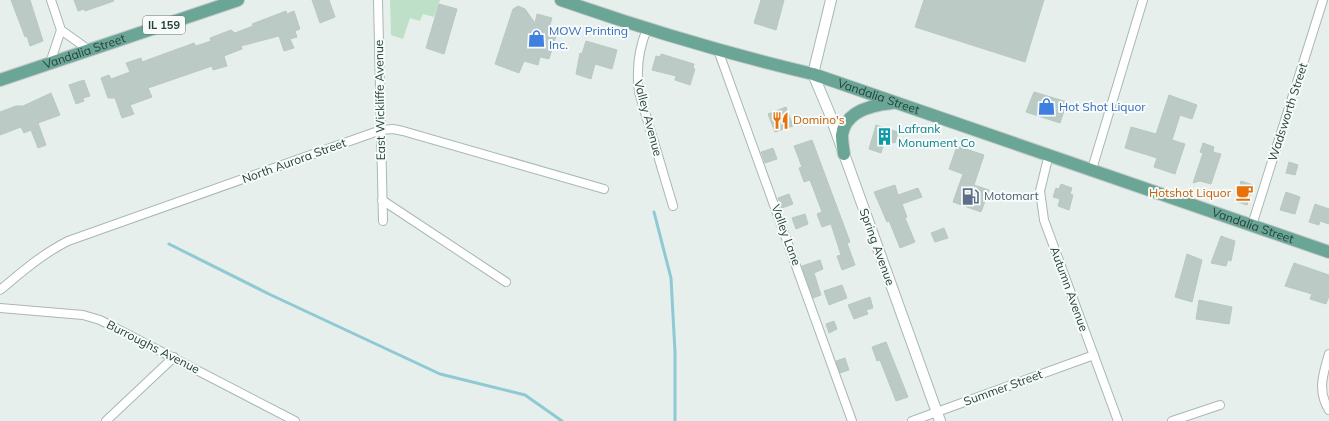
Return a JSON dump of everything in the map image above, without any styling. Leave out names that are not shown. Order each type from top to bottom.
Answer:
[{"type":"main road","name":"Vandalia Street","points":[[0,80],[238,0]]},
{"type":"main road","name":"Vandalia Street","points":[[561,0],[647,29],[718,50],[813,74],[1049,154],[1329,252]]},
{"type":"main road","points":[[844,154],[842,135],[848,120],[860,111],[878,105],[896,103]]},
{"type":"street","points":[[50,64],[61,30],[51,0]]},
{"type":"street","name":"East Wickliffe Avenue","points":[[378,0],[383,221]]},
{"type":"street","points":[[813,74],[831,0]]},
{"type":"street","points":[[1092,169],[1144,0]]},
{"type":"street","name":"Wadsworth Street","points":[[1252,225],[1323,0]]},
{"type":"street","name":"Valley Avenue","points":[[647,29],[638,57],[637,73],[639,92],[673,206]]},
{"type":"street","points":[[61,30],[90,50]]},
{"type":"street","name":"Valley Lane","points":[[718,50],[852,421]]},
{"type":"street","name":"Spring Avenue","points":[[813,74],[844,154],[938,416]]},
{"type":"street","name":"North Aurora Street","points":[[0,290],[36,260],[68,241],[381,130],[393,129],[403,131],[604,189]]},
{"type":"street","name":"Autumn Avenue","points":[[1049,154],[1040,184],[1042,210],[1047,229],[1118,421]]},
{"type":"street","points":[[382,200],[506,282]]},
{"type":"street","name":"Burroughs Avenue","points":[[0,308],[83,315],[100,320],[295,421]]},
{"type":"street","points":[[1329,354],[1320,383],[1322,395],[1329,410]]},
{"type":"street","name":"Summer Street","points":[[912,421],[938,416],[1094,355]]},
{"type":"street","points":[[106,421],[174,357]]},
{"type":"street","points":[[1172,421],[1220,405]]},
{"type":"green space","points":[[390,0],[440,0],[434,17],[423,14],[420,21],[410,18],[403,39],[391,35]]},
{"type":"building","points":[[11,0],[30,0],[43,41],[30,46]]},
{"type":"building","points":[[74,0],[114,1],[85,11],[84,9],[78,11]]},
{"type":"building","points":[[312,0],[329,0],[335,17],[320,23]]},
{"type":"building","points":[[761,0],[784,0],[776,30],[754,23]]},
{"type":"building","points":[[924,0],[1044,0],[1025,62],[915,27]]},
{"type":"building","points":[[439,4],[457,9],[444,54],[426,48]]},
{"type":"building","points":[[518,6],[525,9],[535,23],[537,14],[552,18],[547,34],[556,36],[549,59],[540,57],[538,65],[524,61],[519,73],[495,64],[513,9]]},
{"type":"building","points":[[286,11],[287,14],[294,11],[300,29],[295,31],[297,37],[290,39],[294,48],[284,51],[279,36],[241,46],[242,49],[224,56],[227,66],[213,70],[212,66],[148,88],[152,97],[130,105],[134,114],[122,118],[115,98],[108,98],[101,78],[109,75],[111,79],[130,72],[126,63],[141,58],[142,62],[194,43],[196,46],[211,41],[210,38],[231,30],[235,33],[253,26],[252,24]]},
{"type":"building","points":[[586,41],[617,50],[612,69],[595,64],[591,79],[576,74],[580,53],[582,54]]},
{"type":"building","points":[[661,54],[694,64],[693,68],[695,69],[690,85],[675,80],[676,76],[652,70],[656,56],[660,57]]},
{"type":"building","points":[[84,80],[90,96],[83,98],[84,101],[76,104],[69,85]]},
{"type":"building","name":"Hot Shot Liquor","points":[[1034,92],[1067,102],[1060,123],[1026,112]]},
{"type":"building","points":[[51,93],[60,115],[38,123],[46,145],[38,148],[31,130],[24,133],[21,127],[0,135],[0,112],[16,106],[23,106]]},
{"type":"building","points":[[1169,95],[1197,105],[1192,119],[1180,115],[1172,140],[1185,144],[1175,174],[1154,167],[1157,158],[1125,148],[1131,127],[1156,134]]},
{"type":"building","points":[[786,107],[793,126],[775,132],[768,114]]},
{"type":"building","name":"Lafrank Monument Co","points":[[876,125],[898,132],[895,143],[885,140],[881,153],[869,149]]},
{"type":"building","points":[[812,140],[850,242],[847,243],[855,265],[842,270],[837,256],[841,255],[831,224],[822,227],[817,214],[822,212],[810,180],[804,182],[799,168],[802,167],[794,146]]},
{"type":"building","points":[[1203,143],[1214,147],[1213,152],[1221,154],[1211,184],[1200,181],[1193,183],[1203,153],[1200,152]]},
{"type":"building","points":[[957,146],[984,155],[974,185],[989,190],[981,212],[953,202],[963,174],[949,169]]},
{"type":"building","points":[[773,148],[777,159],[765,163],[761,152]]},
{"type":"building","points":[[1289,162],[1298,165],[1295,175],[1286,173]]},
{"type":"building","name":"Hotshot Liquor","points":[[1241,181],[1253,185],[1247,205],[1235,201]]},
{"type":"building","points":[[1061,184],[1072,188],[1070,194],[1073,195],[1069,210],[1058,206],[1060,199],[1053,197],[1056,188],[1059,189]]},
{"type":"building","points":[[895,185],[898,195],[918,188],[922,197],[902,204],[907,217],[905,218],[915,242],[900,248],[890,223],[889,221],[887,222],[874,192]]},
{"type":"building","points":[[1286,192],[1300,197],[1295,214],[1280,210]]},
{"type":"building","points":[[789,194],[793,204],[782,208],[778,198]]},
{"type":"building","points":[[1315,204],[1329,209],[1329,224],[1320,221],[1319,225],[1309,222]]},
{"type":"building","points":[[805,214],[808,224],[796,229],[792,218]]},
{"type":"building","points":[[944,228],[948,238],[935,242],[931,233]]},
{"type":"building","points":[[1221,236],[1235,241],[1231,261],[1228,260],[1226,266],[1211,263]]},
{"type":"building","points":[[1187,254],[1202,260],[1192,302],[1175,297]]},
{"type":"building","points":[[820,260],[823,269],[814,273],[821,295],[813,298],[802,266]]},
{"type":"building","points":[[1294,263],[1329,275],[1329,296],[1326,304],[1310,299],[1312,294],[1285,286]]},
{"type":"building","points":[[842,285],[847,298],[829,305],[824,291]]},
{"type":"building","points":[[870,297],[873,308],[866,310],[868,314],[854,319],[848,305]]},
{"type":"building","points":[[1199,300],[1232,307],[1229,324],[1196,319]]},
{"type":"building","points":[[834,321],[837,329],[829,333],[826,324]]},
{"type":"building","points":[[886,342],[908,397],[896,401],[880,360],[877,361],[872,347]]},
{"type":"building","points":[[845,358],[849,370],[840,373],[836,361]]},
{"type":"waterway","points":[[654,212],[671,278],[675,352],[675,421]]},
{"type":"waterway","points":[[169,244],[271,295],[440,374],[525,395],[562,421]]},
{"type":"place","name":"MOW Printing Inc.","points":[[536,38]]},
{"type":"place","name":"Hot Shot Liquor","points":[[1046,107]]},
{"type":"place","name":"Domino's","points":[[780,120]]},
{"type":"place","name":"Lafrank Monument Co","points":[[885,136]]},
{"type":"place","name":"Hotshot Liquor","points":[[1244,193]]},
{"type":"place","name":"Motomart","points":[[971,196]]}]
